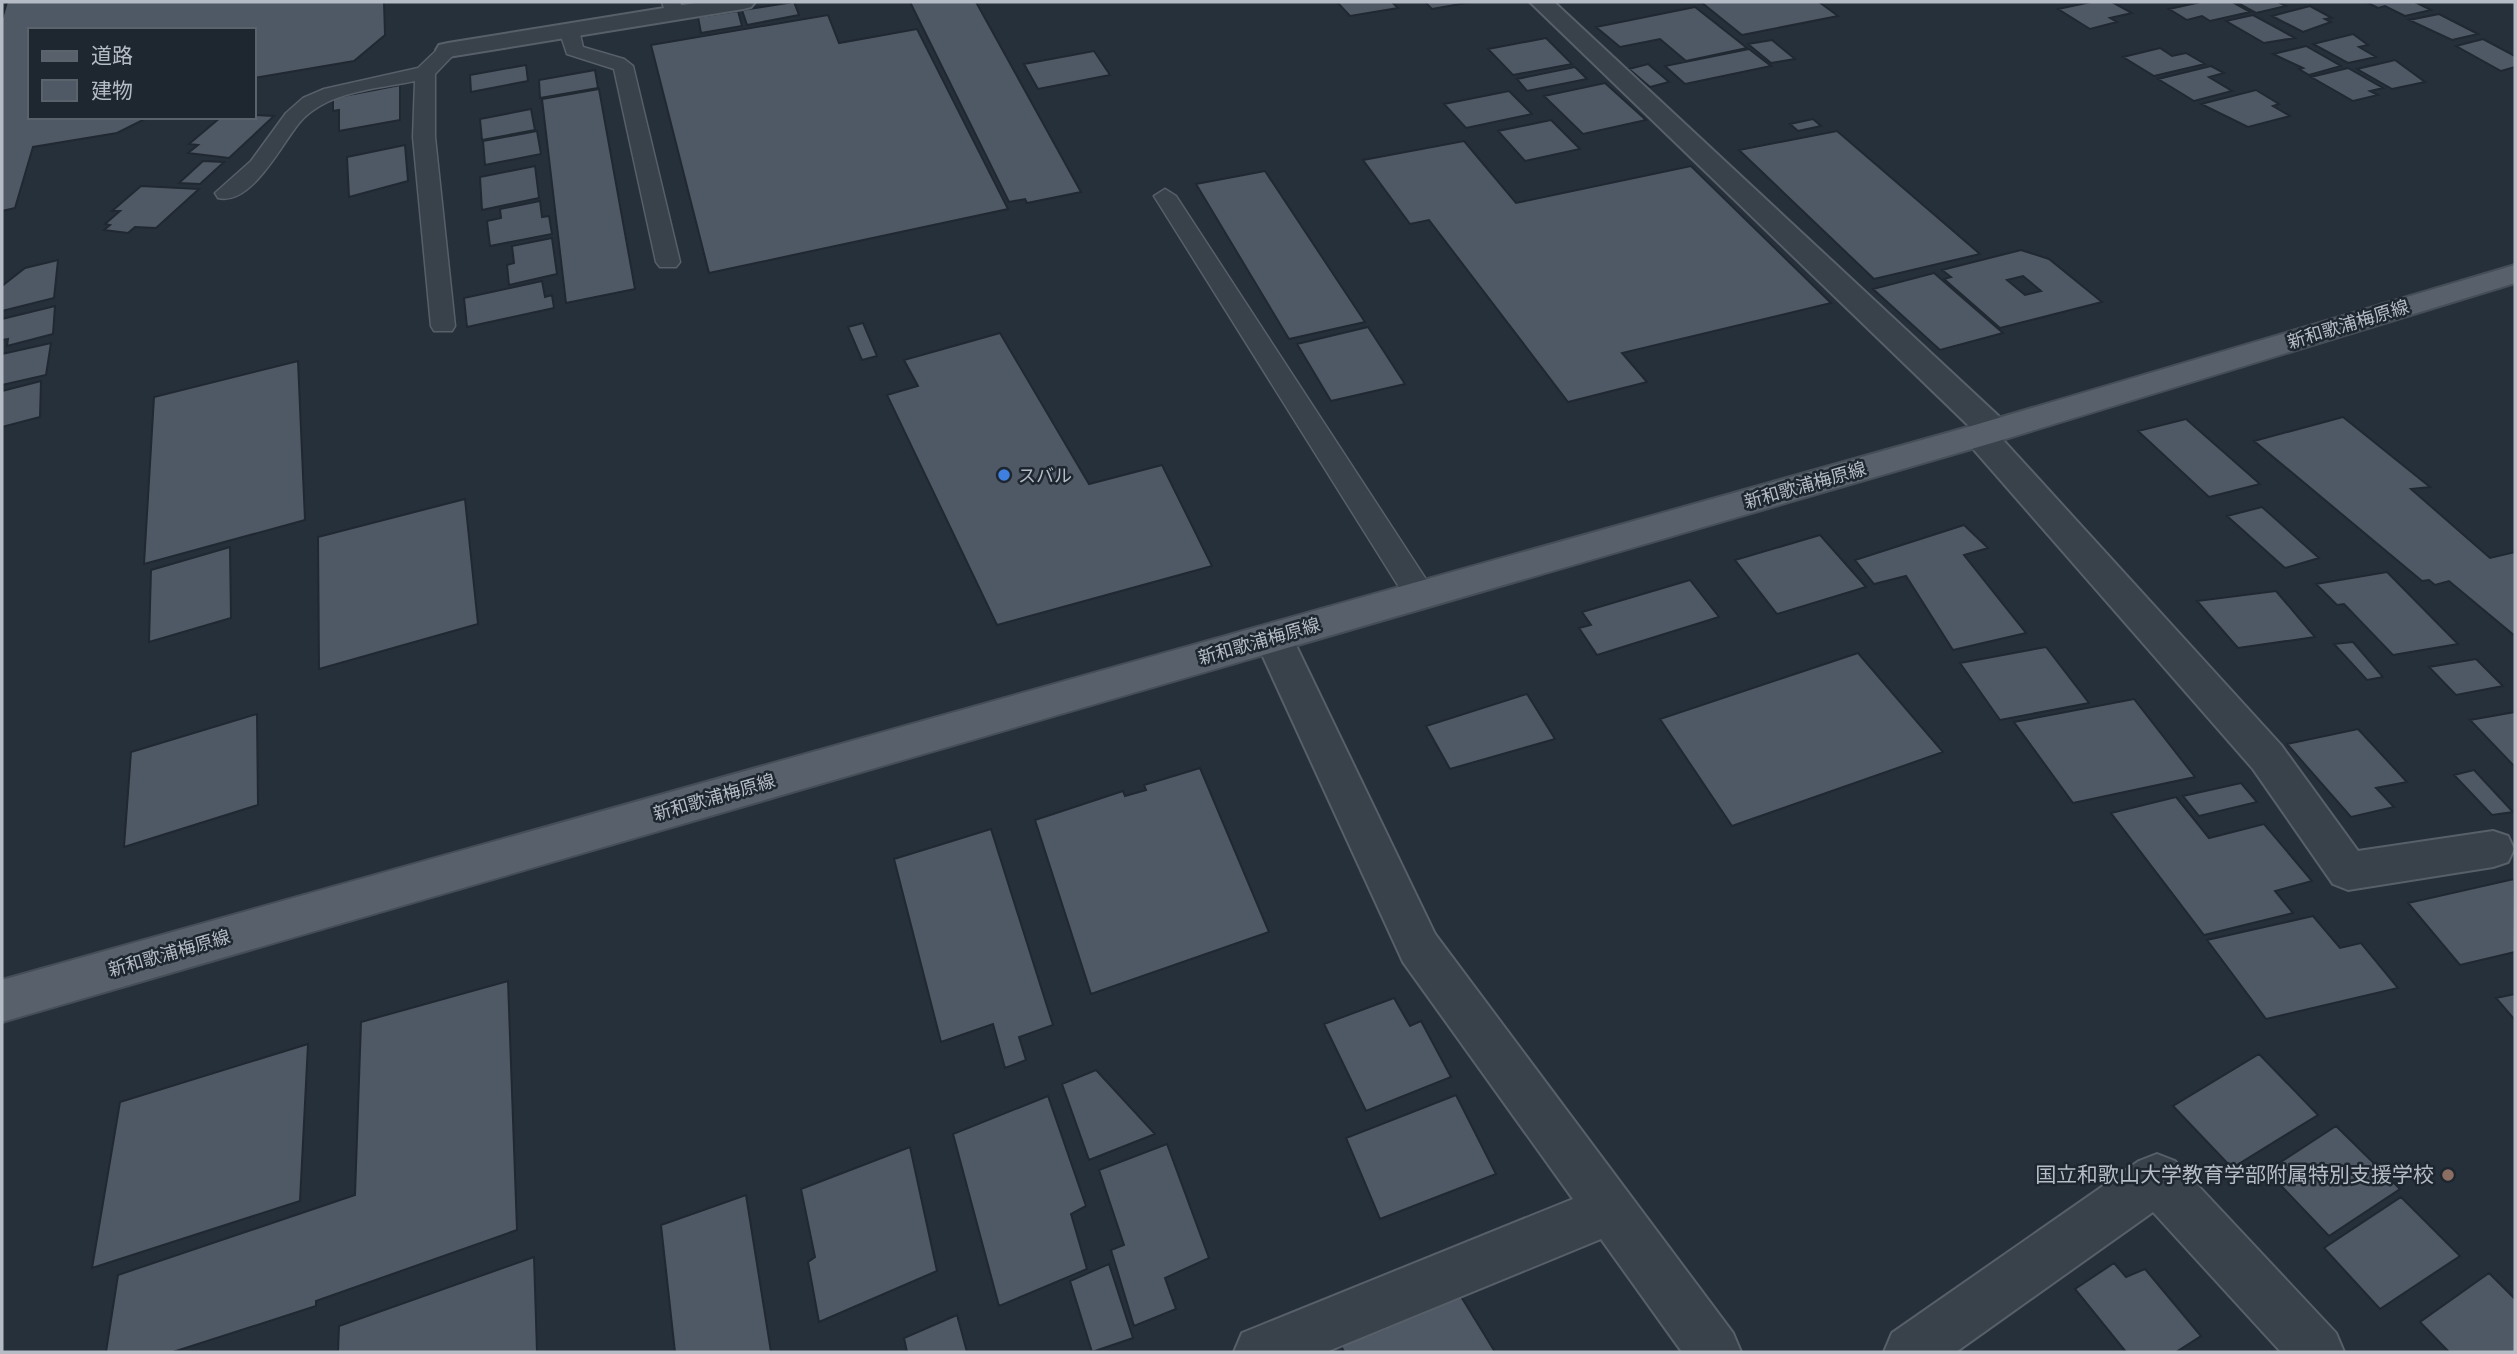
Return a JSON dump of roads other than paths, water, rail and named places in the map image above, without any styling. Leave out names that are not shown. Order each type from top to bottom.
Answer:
[{"type":"main road","name":"新和歌浦梅原線","points":[[2,1001],[1987,433],[2515,275]]},
{"type":"street","points":[[448,50],[569,30],[673,7],[743,2]]},
{"type":"street","points":[[1541,2],[1987,433],[2267,757],[2348,871],[2493,849]]},
{"type":"street","points":[[1273,637],[1419,948],[1714,1352]]},
{"type":"street","points":[[1910,1352],[2157,1179],[2317,1352]]},
{"type":"street","points":[[1261,1352],[1609,1210]]},
{"type":"lane","points":[[569,30],[574,50],[591,57],[609,58],[623,66],[668,262]]},
{"type":"lane","points":[[226,192],[259,166],[293,117],[310,102],[331,93],[425,73],[448,50]]},
{"type":"lane","points":[[425,73],[424,137],[443,326]]},
{"type":"lane","points":[[1165,196],[1420,595]]},
{"type":"place","name":"スバル","points":[[1004,475]]},
{"type":"place","name":"国立和歌山大学教育学部附属特別支援学校","points":[[2448,1175]]}]
